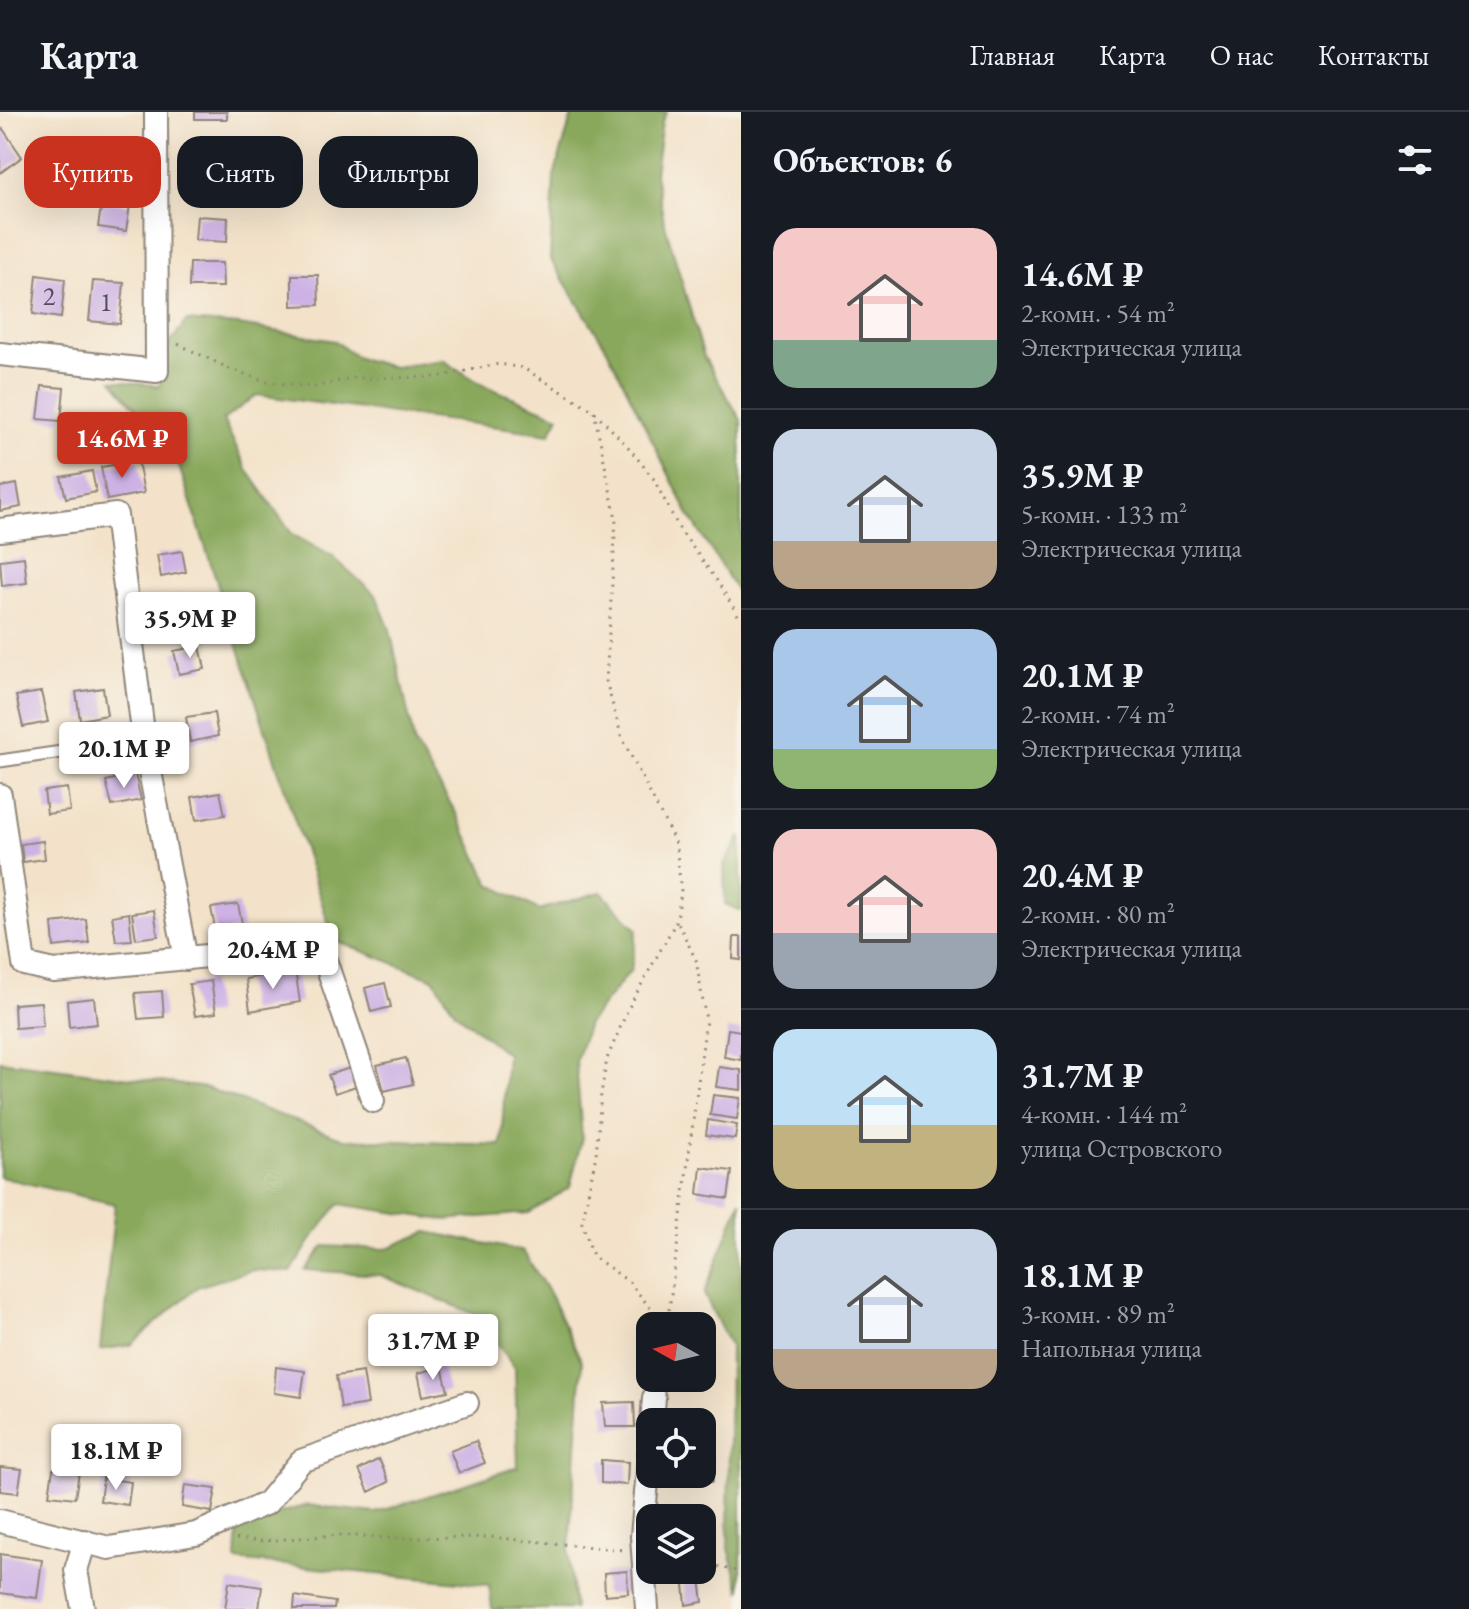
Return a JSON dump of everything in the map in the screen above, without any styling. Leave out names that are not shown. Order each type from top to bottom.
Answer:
[{"type":"street","points":[[0,354],[157,371],[156,112]]},
{"type":"street","points":[[0,530],[116,515],[144,740],[186,959]]},
{"type":"street","points":[[0,795],[24,964],[54,971],[320,945],[373,1101]]},
{"type":"street","points":[[653,1408],[654,1398]]},
{"type":"street","points":[[0,1521],[109,1548],[196,1534],[267,1503],[301,1461],[467,1403]]},
{"type":"street","points":[[83,1609],[76,1570],[85,1541]]},
{"type":"street","points":[[645,1584],[647,1609]]},
{"type":"lane","points":[[0,761],[144,740]]},
{"type":"path","points":[[156,334],[256,378],[315,387],[351,378],[437,377],[499,364],[523,368],[594,411],[653,478],[680,530],[741,620]]},
{"type":"path","points":[[594,411],[616,519],[606,681],[622,738],[676,844],[681,891],[677,920],[628,1009],[607,1059],[596,1155],[582,1223],[593,1256],[629,1282],[654,1312]]},
{"type":"path","points":[[669,1312],[706,1020],[696,960],[677,920]]},
{"type":"path","points":[[235,1538],[261,1541],[338,1535],[490,1537],[636,1551]]},
{"type":"path","points":[[716,1566],[741,1572]]},
{"type":"green space","points":[[573,112],[667,112],[662,121],[655,174],[664,221],[704,357],[741,420],[741,605],[738,593],[689,515],[607,349],[550,259],[554,176]]},
{"type":"green space","points":[[186,321],[239,325],[335,341],[358,358],[393,367],[443,360],[483,385],[559,416],[550,434],[257,395],[223,420],[248,471],[292,534],[333,557],[376,595],[390,630],[415,745],[456,813],[490,884],[539,910],[601,892],[637,929],[631,970],[588,1023],[576,1061],[582,1137],[570,1187],[529,1213],[444,1220],[339,1204],[291,1272],[252,1270],[197,1287],[131,1345],[100,1350],[115,1204],[0,1177],[0,1061],[207,1088],[344,1139],[501,1145],[507,1054],[455,1012],[434,979],[334,940],[176,457],[112,380],[160,386],[165,350]]},
{"type":"green space","points":[[741,836],[741,911],[725,904],[724,865]]},
{"type":"green space","points":[[741,1200],[741,1592],[728,1545],[730,1346],[716,1312],[713,1312],[704,1294]]},
{"type":"green space","points":[[427,1232],[523,1251],[550,1295],[582,1362],[569,1552],[574,1609],[492,1609],[489,1585],[236,1560],[238,1524],[308,1505],[375,1513],[518,1467],[515,1368],[477,1315],[380,1275],[305,1270],[324,1246],[385,1249]]},
{"type":"building","points":[[195,112],[227,112],[227,119],[195,119]]},
{"type":"building","points":[[3,129],[22,157],[0,173],[0,131]]},
{"type":"building","points":[[101,208],[130,208],[126,231],[98,227]]},
{"type":"building","points":[[197,216],[228,218],[227,242],[195,240]]},
{"type":"building","points":[[190,263],[222,263],[223,287],[189,287]]},
{"type":"building","points":[[37,275],[65,279],[61,318],[33,314]]},
{"type":"building","points":[[292,275],[318,275],[319,305],[292,306]]},
{"type":"building","points":[[93,281],[124,283],[120,324],[89,321]]},
{"type":"building","points":[[42,386],[64,388],[61,421],[38,419]]},
{"type":"building","points":[[138,461],[144,493],[107,500],[101,467]]},
{"type":"building","points":[[92,471],[96,492],[66,498],[61,477]]},
{"type":"building","points":[[17,484],[21,507],[0,511],[0,487]]},
{"type":"building","points":[[182,551],[186,572],[161,577],[157,555]]},
{"type":"building","points":[[24,557],[27,583],[2,586],[0,560]]},
{"type":"building","points":[[200,646],[205,669],[179,674],[174,651]]},
{"type":"building","points":[[103,688],[107,715],[80,720],[76,692]]},
{"type":"building","points":[[41,692],[48,722],[23,727],[16,696]]},
{"type":"building","points":[[214,713],[218,736],[190,742],[186,717]]},
{"type":"building","points":[[135,774],[141,800],[112,806],[106,781]]},
{"type":"building","points":[[67,788],[70,811],[47,814],[44,791]]},
{"type":"building","points":[[220,792],[225,815],[196,820],[192,797]]},
{"type":"building","points":[[43,841],[45,859],[23,862],[21,844]]},
{"type":"building","points":[[238,904],[243,928],[216,933],[211,908]]},
{"type":"building","points":[[154,910],[158,936],[136,939],[132,913]]},
{"type":"building","points":[[129,913],[132,940],[116,941],[112,916]]},
{"type":"building","points":[[86,919],[89,943],[54,947],[52,923]]},
{"type":"building","points":[[734,937],[741,937],[741,960],[733,959]]},
{"type":"building","points":[[295,970],[300,1002],[250,1011],[246,979]]},
{"type":"building","points":[[211,981],[216,1013],[195,1016],[189,984]]},
{"type":"building","points":[[385,983],[391,1007],[371,1012],[365,988]]},
{"type":"building","points":[[162,991],[164,1017],[138,1019],[135,993]]},
{"type":"building","points":[[94,998],[97,1024],[69,1027],[67,1001]]},
{"type":"building","points":[[41,1002],[43,1026],[15,1028],[14,1004]]},
{"type":"building","points":[[728,1029],[741,1031],[741,1060],[724,1057]]},
{"type":"building","points":[[406,1058],[413,1084],[384,1091],[377,1065]]},
{"type":"building","points":[[719,1067],[741,1070],[741,1090],[716,1087]]},
{"type":"building","points":[[350,1068],[356,1086],[335,1093],[328,1075]]},
{"type":"building","points":[[713,1095],[740,1098],[737,1119],[710,1115]]},
{"type":"building","points":[[708,1120],[737,1125],[735,1139],[706,1135]]},
{"type":"building","points":[[701,1167],[732,1171],[728,1199],[698,1194]]},
{"type":"building","points":[[276,1367],[305,1371],[301,1397],[274,1393]]},
{"type":"building","points":[[442,1367],[448,1391],[423,1396],[418,1373]]},
{"type":"building","points":[[363,1372],[368,1404],[341,1408],[336,1376]]},
{"type":"building","points":[[634,1402],[635,1427],[605,1427],[603,1403]]},
{"type":"building","points":[[476,1441],[485,1463],[459,1473],[450,1451]]},
{"type":"building","points":[[379,1459],[389,1482],[369,1492],[359,1470]]},
{"type":"building","points":[[601,1460],[628,1462],[627,1485],[601,1483]]},
{"type":"building","points":[[0,1467],[22,1469],[18,1493],[0,1491]]},
{"type":"building","points":[[53,1469],[79,1472],[75,1498],[49,1495]]},
{"type":"building","points":[[103,1478],[131,1482],[128,1505],[100,1501]]},
{"type":"building","points":[[185,1485],[216,1489],[212,1512],[182,1507]]},
{"type":"building","points":[[0,1554],[42,1560],[37,1598],[0,1593]]},
{"type":"building","points":[[627,1571],[628,1593],[605,1595],[604,1573]]},
{"type":"building","points":[[229,1582],[262,1587],[259,1609],[225,1609]]},
{"type":"building","points":[[684,1584],[701,1584],[703,1602],[686,1605]]},
{"type":"building","points":[[295,1596],[335,1602],[334,1609],[294,1609]]}]
